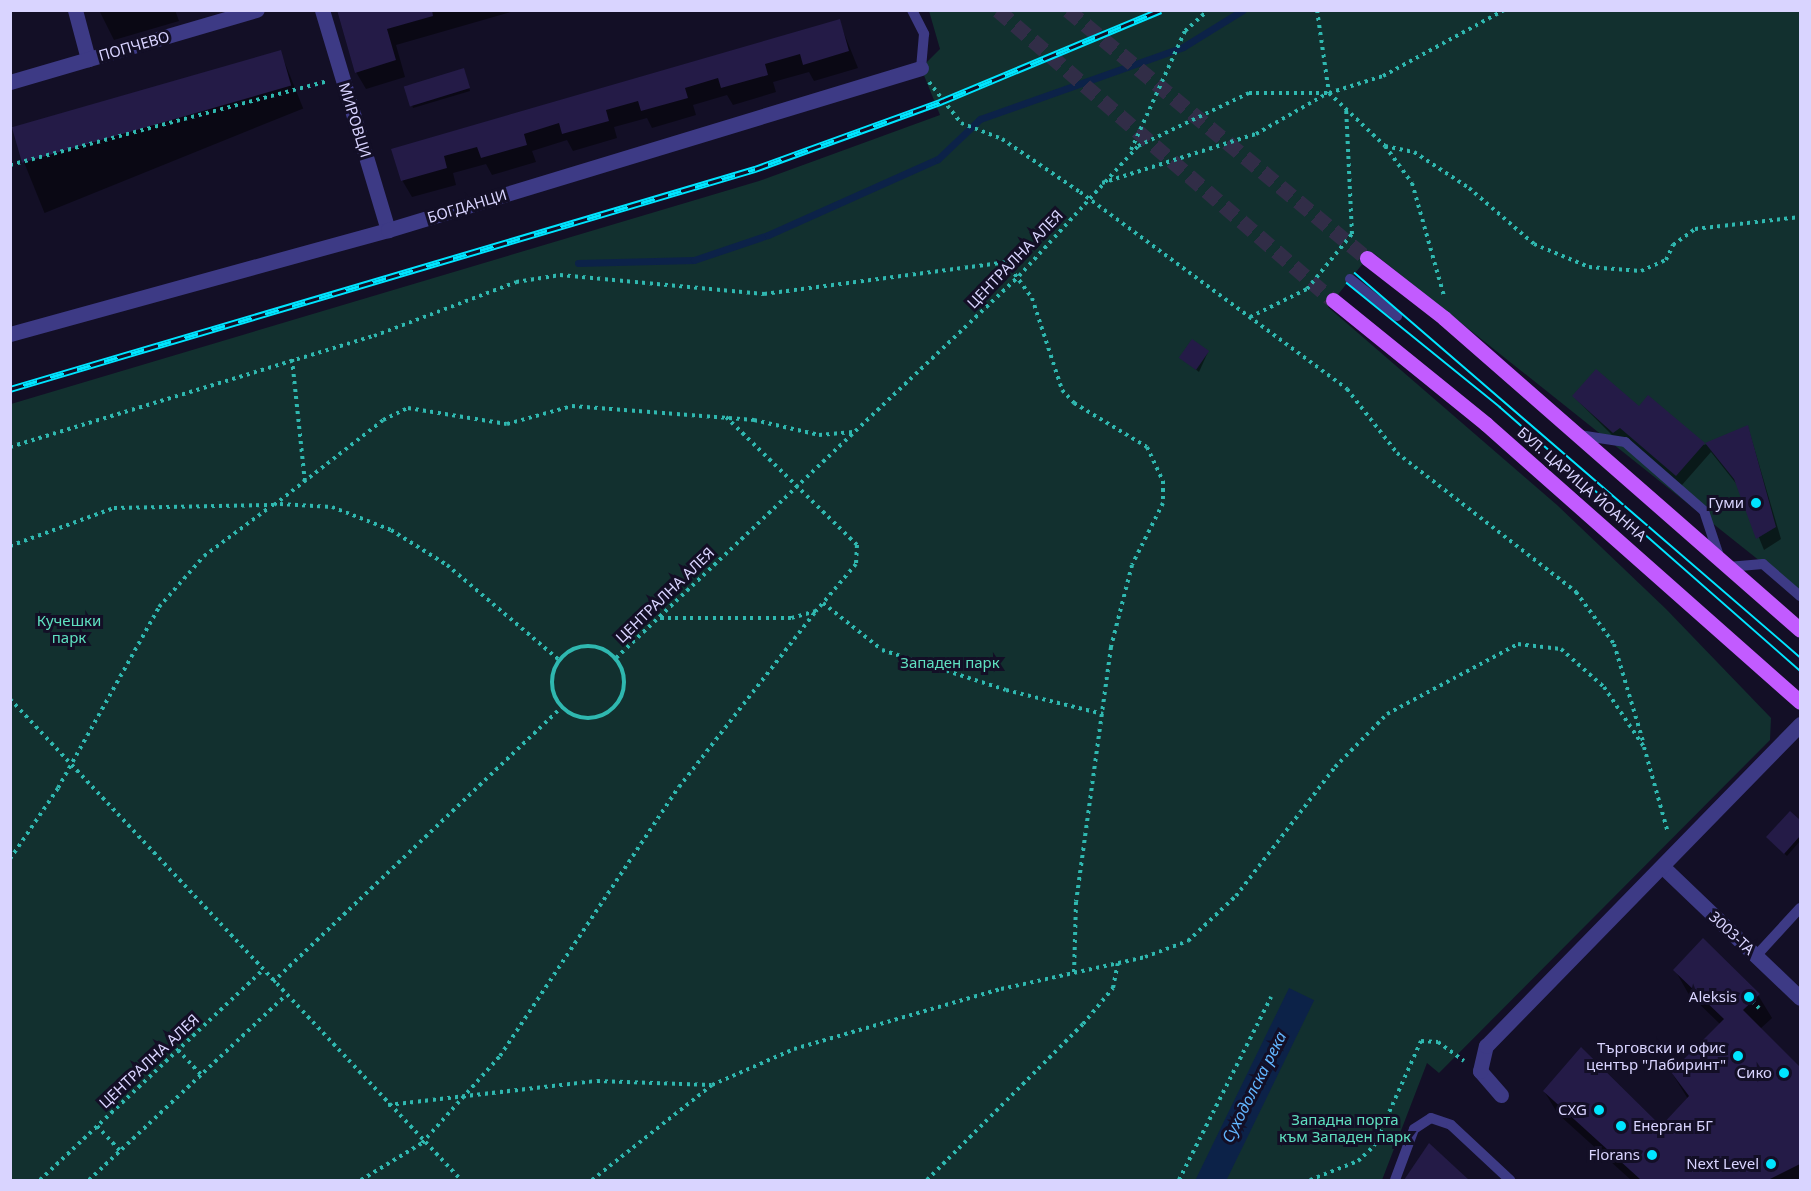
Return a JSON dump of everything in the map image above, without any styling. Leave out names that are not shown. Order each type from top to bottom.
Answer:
[{"type":"main road","points":[[1367,258],[1444,318],[1800,630]]},
{"type":"main road","name":"БУЛ. ЦАРИЦА ЙОАННА","points":[[1333,300],[1503,439],[1800,702]]},
{"type":"street","points":[[75,10],[88,59]]},
{"type":"street","name":"ПОПЧЕВО","points":[[10,82],[257,10]]},
{"type":"street","name":"МИРОВЦИ","points":[[322,10],[388,230]]},
{"type":"street","name":"БОГДАНЦИ","points":[[10,334],[388,230],[921,68]]},
{"type":"street","points":[[1501,1095],[1484,1078],[1479,1063],[1486,1046],[1676,856],[1800,724]]},
{"type":"street","name":"3003-ТА","points":[[1664,868],[1800,998]]},
{"type":"lane","points":[[912,10],[924,34],[921,68]]},
{"type":"lane","points":[[1350,279],[1397,316]]},
{"type":"lane","points":[[1579,435],[1625,442],[1704,511],[1724,563],[1763,564],[1800,596]]},
{"type":"lane","points":[[1756,956],[1800,908]]},
{"type":"lane","points":[[1395,1180],[1414,1129],[1431,1118],[1451,1125],[1509,1180]]},
{"type":"path","points":[[1130,152],[1185,31],[1208,10]]},
{"type":"path","points":[[1317,10],[1329,93],[1386,146],[1412,183],[1429,229],[1444,288],[1444,318]]},
{"type":"path","name":"ЦЕНТРАЛНА АЛЕЯ","points":[[616,658],[1019,276],[1130,152],[1249,93],[1329,93],[1399,68],[1504,10]]},
{"type":"path","points":[[921,68],[940,102],[961,123],[1002,139],[1089,198],[1347,389],[1397,453],[1586,602],[1619,656],[1676,856]]},
{"type":"path","points":[[10,165],[342,77]]},
{"type":"path","points":[[1101,183],[1256,134],[1329,93]]},
{"type":"path","points":[[1250,317],[1307,289],[1352,234],[1346,108]]},
{"type":"path","points":[[1386,146],[1414,152],[1469,188],[1534,244],[1589,267],[1641,271],[1666,260],[1673,244],[1695,229],[1800,217]]},
{"type":"path","points":[[10,447],[292,359],[516,282],[560,275],[764,294],[999,262],[1019,276],[1041,322],[1062,390],[1074,403],[1147,447],[1163,481],[1158,518],[1136,556],[1119,607],[1074,920],[1074,972]]},
{"type":"path","points":[[292,359],[305,484]]},
{"type":"path","points":[[10,859],[73,763],[159,607],[204,556],[305,484],[383,420],[408,408],[507,424],[572,406],[726,417],[819,435],[856,431]]},
{"type":"path","points":[[361,1180],[422,1143],[464,1098],[545,992],[704,752],[800,638],[816,611],[856,564],[859,551],[726,417]]},
{"type":"path","points":[[10,546],[114,508],[274,505],[332,507],[391,530],[447,566],[559,660]]},
{"type":"path","points":[[824,603],[882,650],[1006,690],[1102,714]]},
{"type":"path","points":[[658,618],[791,618],[816,611]]},
{"type":"path","points":[[592,1180],[712,1085],[794,1049],[1074,972],[1172,949],[1202,931],[1236,896],[1335,767],[1377,723],[1400,703],[1499,650],[1532,642],[1576,657],[1644,747]]},
{"type":"path","points":[[587,646],[616,658],[625,678],[613,709],[593,718],[562,707],[552,680],[559,660],[587,646]]},
{"type":"path","points":[[10,699],[73,763],[387,1106],[461,1180]]},
{"type":"path","points":[[273,982],[562,707]]},
{"type":"path","points":[[927,1180],[1083,1024],[1113,988],[1118,963]]},
{"type":"path","name":"ЦЕНТРАЛНА АЛЕЯ","points":[[40,1180],[262,971]]},
{"type":"path","points":[[88,1180],[285,996]]},
{"type":"path","points":[[1179,1180],[1271,998]]},
{"type":"path","points":[[1752,1001],[1759,1008]]},
{"type":"path","points":[[1310,1180],[1358,1161],[1374,1146],[1421,1041],[1438,1042],[1459,1059],[1479,1063]]},
{"type":"path","points":[[178,1050],[201,1075]]},
{"type":"path","points":[[387,1106],[597,1081],[712,1085]]},
{"type":"path","points":[[97,1126],[120,1151]]},
{"type":"green space","name":"Западен парк","points":[[929,11],[1800,11],[1800,593],[1372,252],[1328,307],[1557,505],[1666,609],[1771,718],[1770,740],[1439,1073],[1427,1063],[1382,1180],[11,1180],[11,404],[759,181],[940,115],[921,68],[940,49]]},
{"type":"water","name":"Суходолска река","points":[[1289,988],[1314,1000],[1227,1180],[1195,1180]]},
{"type":"building","points":[[337,10],[432,10],[433,16],[387,29],[396,60],[355,73]]},
{"type":"building","points":[[840,19],[849,51],[803,65],[800,54],[765,64],[768,75],[721,88],[718,78],[685,88],[688,98],[641,111],[638,101],[606,110],[609,121],[562,134],[559,123],[524,134],[527,145],[481,158],[477,147],[444,156],[447,168],[401,181],[391,149]]},
{"type":"building","points":[[281,50],[291,86],[22,163],[12,127]]},
{"type":"building","points":[[464,68],[470,88],[410,107],[404,86]]},
{"type":"building","points":[[1192,339],[1209,351],[1196,370],[1179,358]]},
{"type":"building","points":[[1596,369],[1639,406],[1648,395],[1705,443],[1676,476],[1620,428],[1613,433],[1572,396]]},
{"type":"building","name":"Гуми","points":[[1748,425],[1776,527],[1756,539],[1734,479],[1705,443]]},
{"type":"building","points":[[1790,811],[1800,820],[1800,836],[1784,854],[1766,837]]},
{"type":"building","name":"Търговски и офис център \"Лабиринт\"","points":[[1703,938],[1760,994],[1743,1010],[1800,1067],[1800,1164],[1768,1180],[1641,1180],[1543,1091],[1581,1047],[1661,1126],[1689,1096],[1671,1072],[1724,1019],[1673,970]]},
{"type":"building","points":[[1429,1143],[1469,1180],[1404,1180]]},
{"type":"waterway","points":[[578,263],[694,260],[768,235],[938,159],[980,119],[1183,47],[1243,10]]},
{"type":"tunnel","points":[[998,10],[1333,300]]},
{"type":"tunnel","points":[[1068,10],[1367,258]]},
{"type":"tram line","points":[[1355,273],[1800,657]]},
{"type":"tram line","points":[[1347,283],[1500,407],[1800,671]]},
{"type":"railway","points":[[10,389],[755,169],[940,102],[1161,10]]},
{"type":"place","name":"Гуми","points":[[1756,503]]},
{"type":"place","name":"Aleksis","points":[[1749,997]]},
{"type":"place","name":"Търговски и офис център \"Лабиринт\"","points":[[1738,1056]]},
{"type":"place","name":"Сико","points":[[1784,1073]]},
{"type":"place","name":"CXG","points":[[1599,1110]]},
{"type":"place","name":"Енерган БГ","points":[[1621,1126]]},
{"type":"place","name":"Florans","points":[[1652,1155]]},
{"type":"place","name":"Next Level","points":[[1771,1164]]},
{"type":"park label","name":"Кучешки парк","points":[[69,628]]},
{"type":"park label","name":"Западна порта към Западен парк","points":[[1345,1128]]}]
